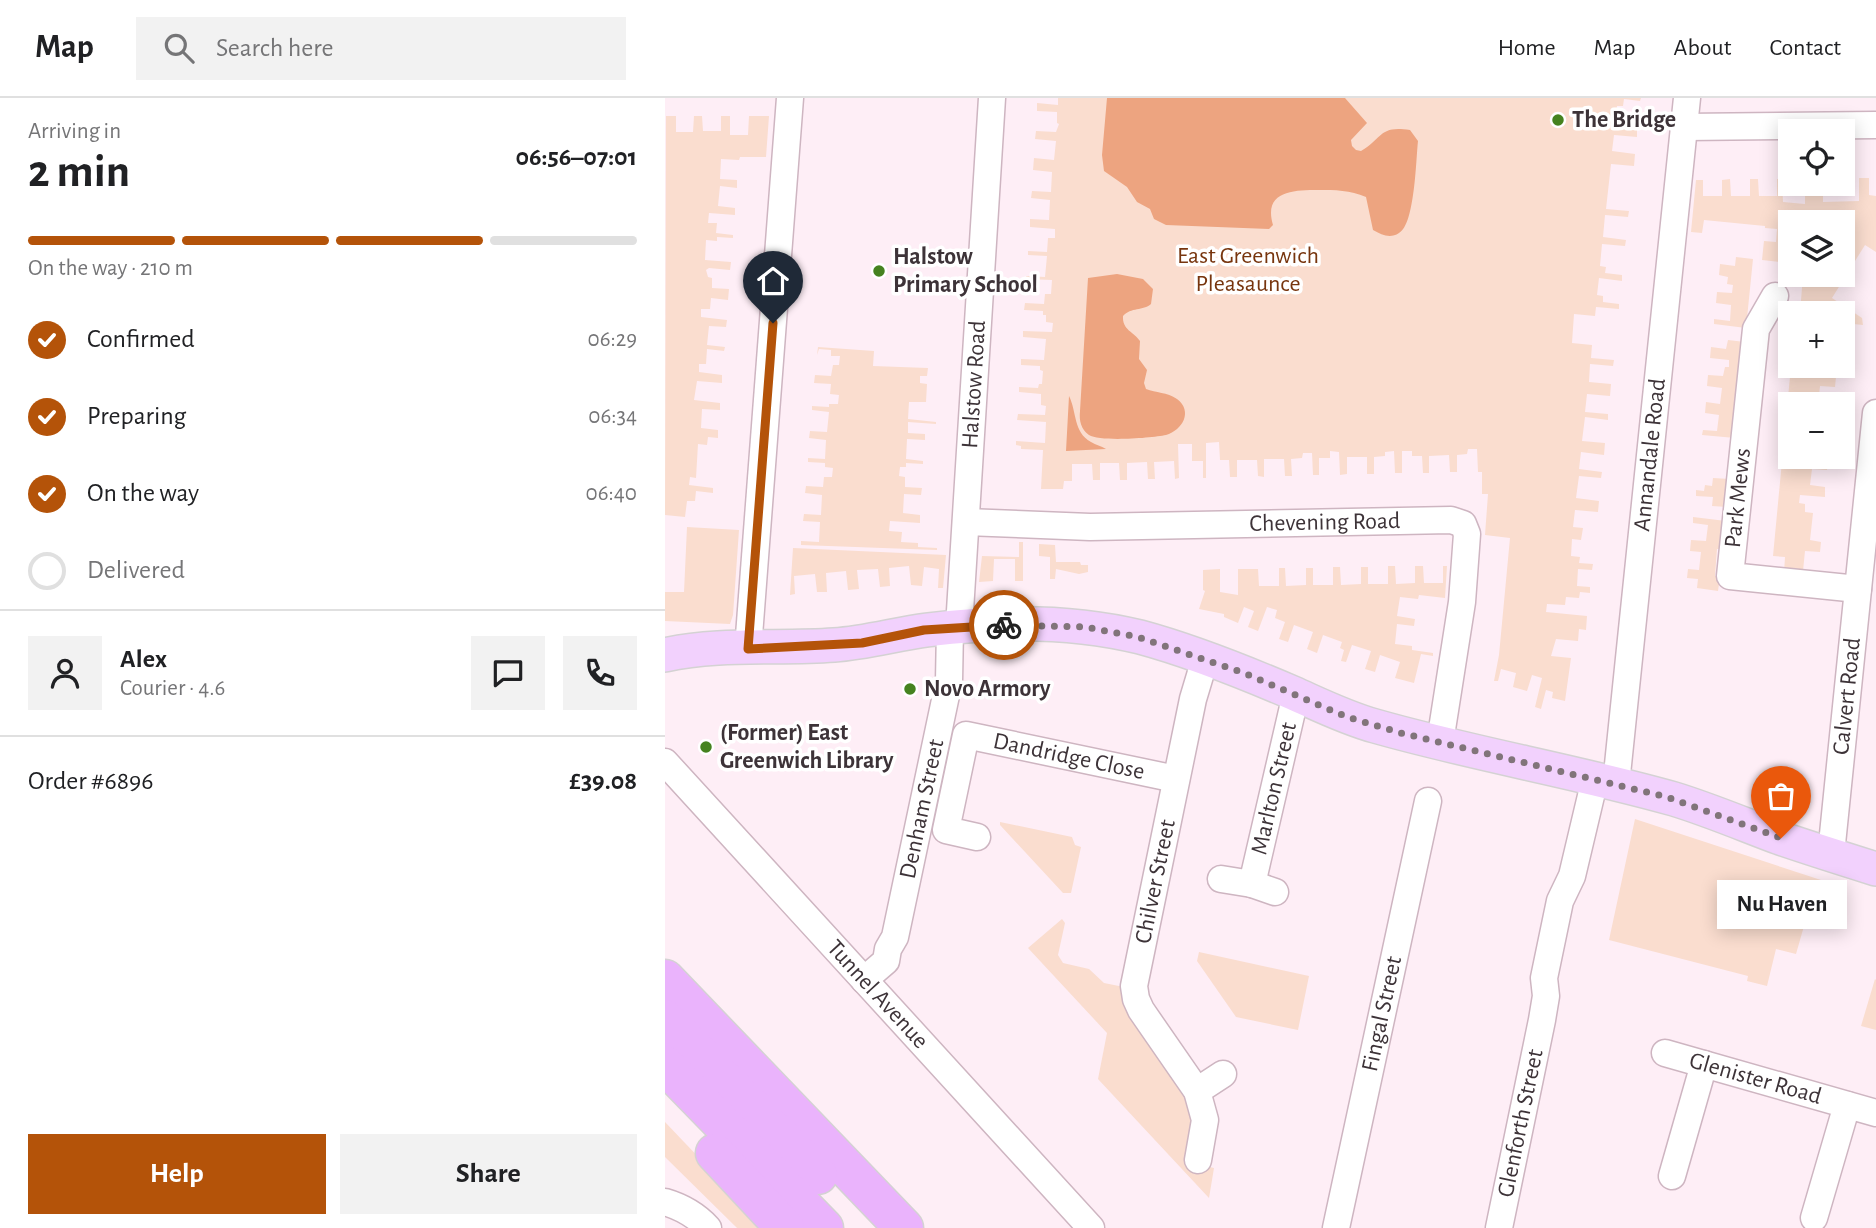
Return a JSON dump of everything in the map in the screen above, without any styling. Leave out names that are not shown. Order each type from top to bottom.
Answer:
[{"type":"highway","points":[[665,979],[904,1228]]},
{"type":"highway","points":[[665,1019],[870,1228]]},
{"type":"highway","points":[[665,1065],[824,1228]]},
{"type":"highway","points":[[665,1101],[785,1228]]},
{"type":"main road","points":[[674,648],[748,649],[862,643],[924,630],[955,627],[1024,624],[1085,627],[1138,637],[1205,659],[1347,717],[1689,804],[1876,869]]},
{"type":"street","points":[[748,649],[790,98]]},
{"type":"street","name":"Halstow Road","points":[[955,627],[966,522],[992,98]]},
{"type":"street","name":"Annandale Road","points":[[1560,901],[1584,878],[1606,782],[1687,98]]},
{"type":"street","points":[[1684,127],[1876,125]]},
{"type":"street","name":"Park Mews","points":[[1775,296],[1756,330],[1730,576],[1858,589]]},
{"type":"street","name":"Calvert Road","points":[[1829,854],[1876,413]]},
{"type":"street","name":"Chevening Road","points":[[966,522],[1090,527],[1451,520],[1464,524],[1467,534],[1462,602],[1440,742]]},
{"type":"street","name":"Denham Street","points":[[865,980],[886,961],[888,949],[895,937],[947,695],[955,627]]},
{"type":"street","name":"Chilver Street","points":[[1198,1160],[1205,1120],[1197,1091],[1141,1010],[1134,986],[1195,688],[1205,659]]},
{"type":"street","name":"Marlton Street","points":[[1221,879],[1263,888],[1288,721],[1296,694]]},
{"type":"street","name":"Dandridge Close","points":[[977,836],[946,830],[966,735],[1176,779]]},
{"type":"street","name":"Tunnel Avenue","points":[[665,762],[1091,1228]]},
{"type":"street","name":"Fingal Street","points":[[1336,1228],[1428,802]]},
{"type":"street","name":"Glenforth Street","points":[[1499,1228],[1542,1020],[1546,996],[1544,978],[1560,901]]},
{"type":"street","name":"Glenister Road","points":[[1665,1053],[1876,1113]]},
{"type":"street","points":[[1672,1175],[1704,1064]]},
{"type":"street","points":[[1197,1091],[1223,1073]]},
{"type":"street","name":"Glenister Road","points":[[1814,1218],[1847,1105]]},
{"type":"street","points":[[665,1202],[680,1206],[708,1228]]},
{"type":"green space","name":"East Greenwich Pleasaunce","points":[[1058,98],[1641,98],[1640,101],[1624,99],[1623,106],[1617,106],[1615,128],[1637,130],[1637,137],[1614,135],[1612,151],[1635,154],[1634,166],[1611,164],[1606,209],[1629,211],[1628,217],[1605,215],[1603,237],[1626,240],[1625,246],[1602,244],[1600,266],[1606,267],[1605,273],[1622,275],[1622,281],[1599,278],[1597,295],[1603,296],[1603,302],[1619,304],[1619,309],[1596,307],[1595,316],[1574,314],[1572,343],[1592,345],[1591,358],[1614,360],[1613,366],[1590,364],[1589,382],[1611,384],[1610,396],[1587,394],[1585,412],[1608,414],[1608,420],[1585,417],[1582,441],[1605,443],[1604,455],[1581,452],[1579,469],[1602,472],[1601,478],[1579,476],[1576,498],[1599,501],[1598,512],[1575,510],[1573,527],[1583,528],[1581,540],[1572,539],[1571,556],[1580,557],[1579,563],[1593,564],[1592,570],[1578,569],[1577,586],[1590,587],[1590,593],[1580,592],[1579,598],[1566,597],[1565,605],[1547,604],[1546,612],[1587,616],[1586,630],[1579,629],[1578,641],[1556,639],[1551,656],[1571,658],[1565,701],[1552,698],[1553,692],[1546,690],[1541,709],[1535,707],[1542,678],[1532,675],[1527,691],[1513,687],[1516,673],[1501,669],[1498,681],[1494,681],[1510,538],[1485,535],[1488,494],[1482,494],[1482,472],[1478,472],[1477,449],[1468,449],[1467,454],[1457,455],[1457,472],[1450,472],[1449,455],[1429,456],[1429,473],[1423,473],[1422,456],[1412,456],[1412,451],[1402,451],[1402,473],[1395,473],[1394,451],[1385,452],[1385,456],[1374,457],[1374,474],[1367,474],[1367,457],[1347,457],[1347,474],[1340,475],[1339,452],[1330,451],[1330,458],[1319,458],[1319,475],[1313,475],[1312,453],[1303,453],[1302,458],[1291,459],[1292,476],[1285,476],[1284,459],[1264,459],[1264,477],[1258,476],[1257,460],[1237,460],[1237,477],[1230,477],[1229,460],[1220,460],[1219,442],[1206,443],[1206,478],[1203,478],[1203,461],[1192,461],[1192,444],[1178,444],[1179,478],[1175,479],[1174,461],[1154,462],[1155,479],[1148,479],[1147,462],[1127,463],[1127,480],[1120,480],[1119,463],[1100,463],[1100,480],[1093,480],[1092,464],[1072,464],[1072,481],[1064,481],[1063,489],[1041,489],[1043,450],[1021,449],[1021,446],[1016,445],[1016,441],[1045,443],[1046,422],[1017,420],[1018,414],[1045,415],[1046,406],[1041,405],[1041,394],[1019,392],[1019,387],[1038,388],[1039,384],[1042,384],[1043,371],[1040,366],[1021,365],[1021,359],[1044,360],[1046,339],[1023,337],[1023,331],[1052,332],[1053,323],[1046,322],[1043,311],[1024,310],[1025,303],[1044,304],[1045,294],[1051,294],[1052,280],[1026,279],[1026,276],[1045,277],[1047,256],[1028,255],[1028,251],[1047,252],[1048,238],[1055,238],[1055,229],[1030,227],[1030,219],[1049,220],[1050,200],[1031,198],[1032,191],[1051,192],[1052,172],[1033,170],[1034,158],[1054,160],[1056,141],[1035,139],[1036,131],[1056,132],[1059,124],[1057,112],[1037,111],[1037,103],[1058,105]]},
{"type":"green space","points":[[666,116],[676,116],[676,132],[693,132],[694,116],[702,116],[703,131],[721,131],[721,116],[730,116],[730,135],[748,135],[749,116],[769,116],[766,157],[721,159],[720,179],[737,180],[737,188],[720,186],[718,206],[735,208],[735,215],[709,213],[708,223],[717,223],[716,233],[733,235],[733,238],[717,237],[717,241],[706,240],[705,260],[731,262],[730,270],[706,270],[708,277],[712,278],[712,288],[729,289],[728,300],[711,298],[710,309],[701,309],[701,317],[727,320],[726,327],[709,326],[707,345],[725,347],[724,351],[707,349],[706,364],[699,364],[699,372],[722,375],[722,383],[697,381],[694,400],[720,403],[720,410],[702,409],[701,428],[718,430],[718,438],[708,437],[707,445],[698,444],[696,478],[690,477],[689,485],[713,488],[713,493],[696,491],[695,501],[687,501],[685,517],[665,515]]},
{"type":"green space","points":[[1859,178],[1869,178],[1869,195],[1876,196],[1876,252],[1865,245],[1855,261],[1855,210],[1778,210],[1778,262],[1762,260],[1764,241],[1776,242],[1777,229],[1704,220],[1702,233],[1691,232],[1696,180],[1703,180],[1703,196],[1722,196],[1722,180],[1730,179],[1731,196],[1750,196],[1750,179],[1758,179],[1759,196],[1777,196],[1778,179],[1778,196],[1783,196],[1783,202],[1805,204],[1805,196],[1823,196],[1823,202],[1859,201]]},
{"type":"green space","points":[[1736,257],[1753,259],[1746,328],[1714,324],[1714,319],[1730,321],[1731,305],[1716,303],[1717,292],[1732,293],[1733,285],[1727,284],[1728,277],[1719,275],[1720,264],[1735,266]]},
{"type":"green space","points":[[1802,287],[1839,287],[1832,298],[1836,301],[1801,301]]},
{"type":"green space","points":[[1855,313],[1862,318],[1863,325],[1855,324]]},
{"type":"green space","points":[[1728,340],[1745,342],[1735,438],[1702,435],[1703,430],[1717,431],[1719,415],[1705,413],[1706,402],[1720,404],[1722,388],[1707,386],[1708,375],[1723,376],[1725,367],[1729,367],[1729,360],[1710,358],[1711,347],[1726,349]]},
{"type":"green space","points":[[818,347],[874,351],[873,366],[928,368],[927,376],[920,376],[920,383],[927,384],[926,402],[909,402],[908,419],[936,424],[908,422],[908,433],[925,434],[925,440],[907,439],[906,459],[923,461],[923,464],[906,463],[906,467],[900,467],[899,476],[905,477],[905,487],[922,488],[921,495],[904,494],[903,513],[920,515],[920,523],[890,521],[889,531],[902,532],[901,542],[918,543],[918,547],[937,550],[801,545],[801,541],[819,542],[820,522],[803,521],[804,514],[821,515],[822,495],[805,493],[806,486],[823,487],[824,477],[832,477],[833,468],[825,467],[825,463],[808,462],[808,458],[825,459],[826,440],[809,438],[810,431],[827,432],[829,412],[812,410],[812,406],[829,407],[829,404],[838,404],[839,395],[830,394],[831,384],[814,383],[815,375],[831,376],[833,365],[839,365],[840,356],[831,356],[831,350],[819,349],[817,355]]},
{"type":"green space","points":[[1790,378],[1836,378],[1835,387],[1820,386],[1819,392],[1789,392]]},
{"type":"green space","points":[[1781,469],[1812,469],[1810,485],[1825,487],[1825,497],[1800,495],[1799,503],[1805,504],[1805,512],[1813,513],[1810,540],[1821,542],[1820,552],[1805,551],[1803,571],[1784,573],[1785,557],[1773,556]]},
{"type":"green space","points":[[1713,478],[1730,479],[1727,507],[1712,506],[1713,497],[1696,496],[1696,490],[1704,491],[1705,485],[1712,486]]},
{"type":"green space","points":[[1693,517],[1726,521],[1723,549],[1717,549],[1715,576],[1720,577],[1718,591],[1697,588],[1698,579],[1687,578],[1688,569],[1699,570],[1701,552],[1690,551],[1691,540],[1706,541],[1708,525],[1693,523]]},
{"type":"green space","points":[[687,527],[739,530],[733,615],[730,624],[665,621],[665,592],[684,592]]},
{"type":"green space","points":[[1019,542],[1023,542],[1023,581],[1015,581],[1015,559],[994,559],[993,581],[979,582],[982,556],[1019,557]]},
{"type":"green space","points":[[1039,544],[1055,545],[1056,562],[1080,562],[1081,565],[1088,565],[1088,572],[1079,574],[1056,569],[1055,579],[1050,579],[1050,557],[1039,556]]},
{"type":"green space","points":[[793,548],[946,555],[943,588],[938,588],[939,569],[924,567],[922,586],[911,585],[909,566],[889,568],[890,586],[880,587],[878,569],[857,570],[859,589],[848,590],[846,571],[826,573],[827,592],[817,592],[815,574],[794,576],[795,594],[790,595]]},
{"type":"green space","points":[[1388,566],[1395,566],[1396,584],[1415,583],[1415,566],[1423,566],[1424,583],[1443,583],[1443,566],[1447,566],[1445,598],[1419,595],[1418,599],[1400,597],[1397,616],[1415,619],[1414,626],[1397,624],[1395,644],[1433,653],[1433,656],[1421,654],[1414,683],[1395,678],[1400,662],[1380,655],[1375,672],[1365,669],[1371,651],[1352,645],[1346,662],[1341,661],[1344,650],[1340,648],[1342,642],[1323,635],[1317,653],[1307,649],[1313,632],[1294,625],[1288,642],[1279,639],[1285,622],[1275,618],[1277,610],[1267,607],[1258,631],[1248,627],[1254,611],[1244,607],[1238,623],[1224,617],[1224,614],[1199,609],[1205,591],[1203,570],[1220,569],[1220,592],[1238,595],[1238,569],[1258,569],[1259,586],[1279,586],[1279,568],[1285,568],[1286,586],[1306,585],[1306,568],[1313,568],[1313,585],[1333,585],[1333,567],[1340,567],[1341,585],[1361,584],[1361,567],[1368,567],[1368,584],[1388,584]]},
{"type":"green space","points":[[1635,819],[1821,880],[1818,892],[1814,891],[1796,954],[1776,949],[1767,986],[1747,981],[1748,976],[1609,940]]},
{"type":"green space","points":[[1000,822],[1072,837],[1075,845],[1081,847],[1071,893],[1063,893]]},
{"type":"green space","points":[[1062,919],[1065,923],[1058,955],[1063,963],[1089,969],[1104,983],[1124,987],[1175,1073],[1191,1107],[1193,1118],[1185,1161],[1214,1168],[1209,1198],[1098,1079],[1107,1033],[1028,948]]},
{"type":"green space","points":[[1199,952],[1309,976],[1298,1030],[1236,1017],[1197,961]]},
{"type":"green space","points":[[1876,980],[1876,1030],[1861,1026]]},
{"type":"green space","points":[[665,1122],[766,1228],[737,1228],[665,1157]]},
{"type":"shaded area","points":[[1107,98],[1345,98],[1367,123],[1351,140],[1356,150],[1361,151],[1392,129],[1410,130],[1418,141],[1414,190],[1408,218],[1399,233],[1386,236],[1373,230],[1366,197],[1342,191],[1308,190],[1290,192],[1276,199],[1272,205],[1273,225],[1269,229],[1166,225],[1154,219],[1150,209],[1137,202],[1127,187],[1104,171],[1102,155]]},
{"type":"shaded area","points":[[1117,274],[1143,279],[1153,289],[1151,304],[1126,313],[1123,321],[1126,328],[1140,341],[1139,359],[1147,370],[1144,383],[1146,389],[1177,399],[1184,409],[1181,425],[1166,435],[1115,439],[1095,437],[1089,435],[1081,424],[1088,278]]},
{"type":"shaded area","points":[[1069,396],[1081,433],[1091,442],[1106,449],[1066,451]]},
{"type":"way so far","points":[[1004,625],[1085,627],[1138,637],[1244,673],[1347,717],[1401,733],[1667,797],[1781,838]]},
{"type":"place","name":"The Bridge","points":[[1558,120]]},
{"type":"place","name":"Halstow Primary School","points":[[879,271]]},
{"type":"place","name":"Novo Armory","points":[[910,689]]},
{"type":"place","name":"(Former) East Greenwich Library","points":[[706,747]]},
{"type":"place","name":"Nu Haven","points":[[1781,838]]},
{"type":"route","points":[[773,323],[748,649],[862,643],[924,630],[1004,625]]}]
